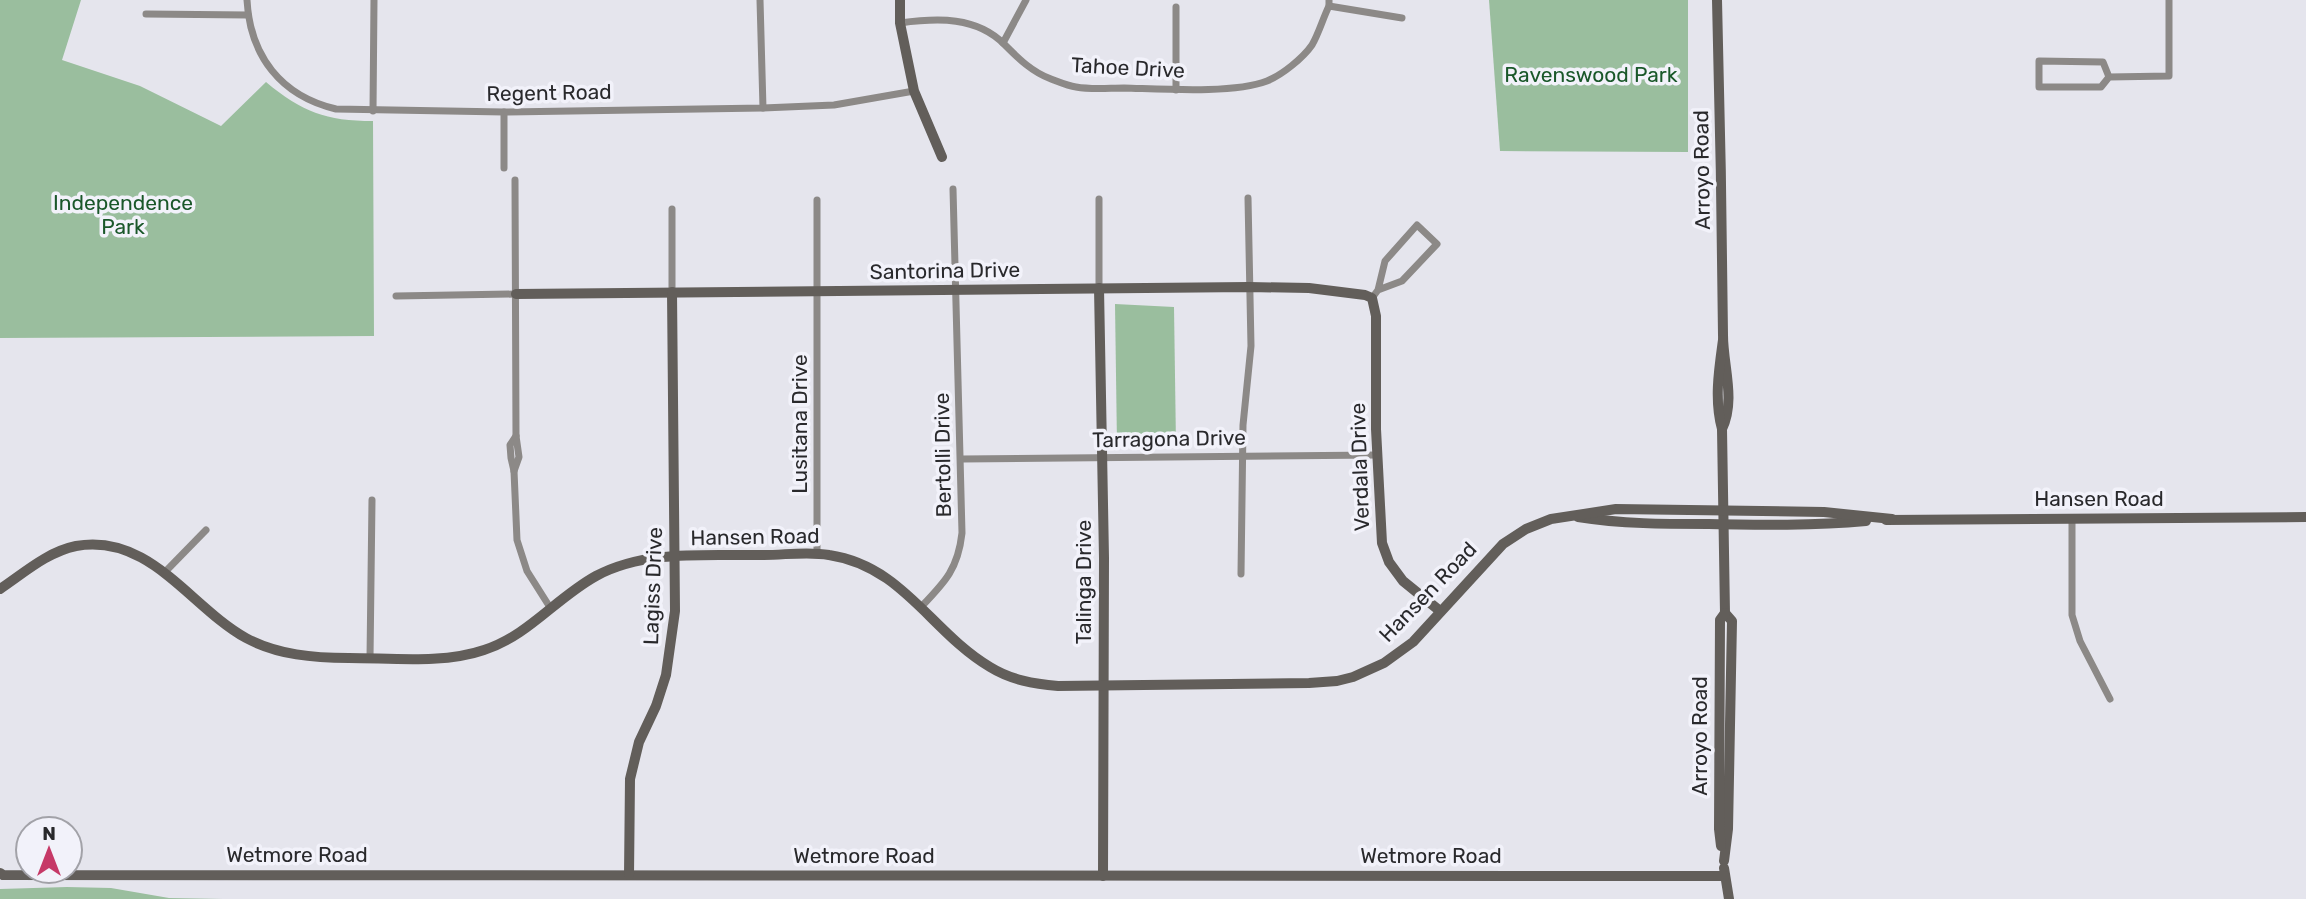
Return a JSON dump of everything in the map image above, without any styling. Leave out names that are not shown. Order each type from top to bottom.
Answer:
[{"type":"street","name":"Regent Road","points":[[247,0],[248,15],[257,46],[270,71],[291,90],[314,104],[336,109],[504,112],[763,108],[834,105],[914,91]]},
{"type":"street","points":[[373,111],[374,0]]},
{"type":"street","points":[[760,0],[763,108]]},
{"type":"street","points":[[900,0],[901,23],[914,91],[942,157]]},
{"type":"street","points":[[1003,43],[1026,0]]},
{"type":"street","name":"Arroyo Road","points":[[1717,0],[1723,340],[1718,372],[1717,414],[1721,429],[1725,612],[1732,621],[1728,829],[1724,861],[1729,899]]},
{"type":"street","points":[[2109,77],[2169,76],[2169,0]]},
{"type":"street","points":[[1329,3],[1402,18]]},
{"type":"street","name":"Tahoe Drive","points":[[901,23],[930,19],[956,20],[984,29],[1034,71],[1048,79],[1076,87],[1176,90],[1237,87],[1267,81],[1289,68],[1311,46],[1329,3]]},
{"type":"street","points":[[1176,7],[1176,90]]},
{"type":"street","points":[[146,14],[248,15]]},
{"type":"street","points":[[2039,61],[2103,62],[2109,77],[2101,87],[2039,87],[2039,61]]},
{"type":"street","points":[[504,112],[504,168]]},
{"type":"street","points":[[515,180],[516,436],[510,444],[517,531],[521,556],[531,578],[551,609]]},
{"type":"street","name":"Bertolli Drive","points":[[921,607],[950,574],[959,556],[962,533],[953,190]]},
{"type":"street","points":[[1241,574],[1243,425],[1251,346],[1248,198]]},
{"type":"street","points":[[1099,199],[1099,288]]},
{"type":"street","name":"Lusitana Drive","points":[[817,200],[817,554]]},
{"type":"street","points":[[672,209],[672,292]]},
{"type":"street","points":[[1417,225],[1437,244],[1402,281],[1375,294],[1385,261],[1417,225]]},
{"type":"street","name":"Santorina Drive","points":[[516,294],[1249,287],[1319,288],[1375,294]]},
{"type":"street","name":"Talinga Drive","points":[[1099,288],[1103,876]]},
{"type":"street","name":"Lagiss Drive","points":[[629,875],[631,779],[639,742],[656,706],[668,667],[675,611],[672,292]]},
{"type":"street","points":[[396,296],[516,294]]},
{"type":"street","name":"Verdala Drive","points":[[1375,294],[1377,455],[1380,524],[1385,552],[1403,581],[1440,611]]},
{"type":"street","name":"Tarragona Drive","points":[[962,459],[1377,455]]},
{"type":"street","points":[[370,658],[372,500]]},
{"type":"street","name":"Hansen Road","points":[[0,590],[48,557],[77,546],[97,545],[135,553],[165,572],[219,621],[248,639],[296,655],[441,658],[480,652],[509,639],[579,587],[610,569],[645,559],[827,554],[873,569],[888,577],[968,652],[1012,678],[1048,685],[1309,683],[1337,681],[1369,670],[1398,654],[1413,642],[1503,544],[1537,523],[1565,515],[1616,509],[1824,512],[1892,519]]},
{"type":"street","name":"Hansen Road","points":[[1565,515],[1616,523],[1723,525],[1825,525],[1892,519],[2306,517]]},
{"type":"street","points":[[2072,518],[2073,615],[2080,641],[2110,699]]},
{"type":"street","points":[[165,572],[206,530]]},
{"type":"street","name":"Wetmore Road","points":[[1,876],[1725,876]]},
{"type":"green space","name":"Independence Park","points":[[0,0],[81,0],[62,60],[140,86],[221,126],[266,82],[291,101],[315,113],[356,121],[373,121],[374,336],[0,338]]},
{"type":"green space","name":"Ravenswood Park","points":[[1489,0],[1688,0],[1688,152],[1500,151]]},
{"type":"green space","points":[[1115,304],[1174,307],[1176,445],[1117,445]]},
{"type":"green space","points":[[111,888],[169,898],[223,899],[0,899],[0,889]]}]
